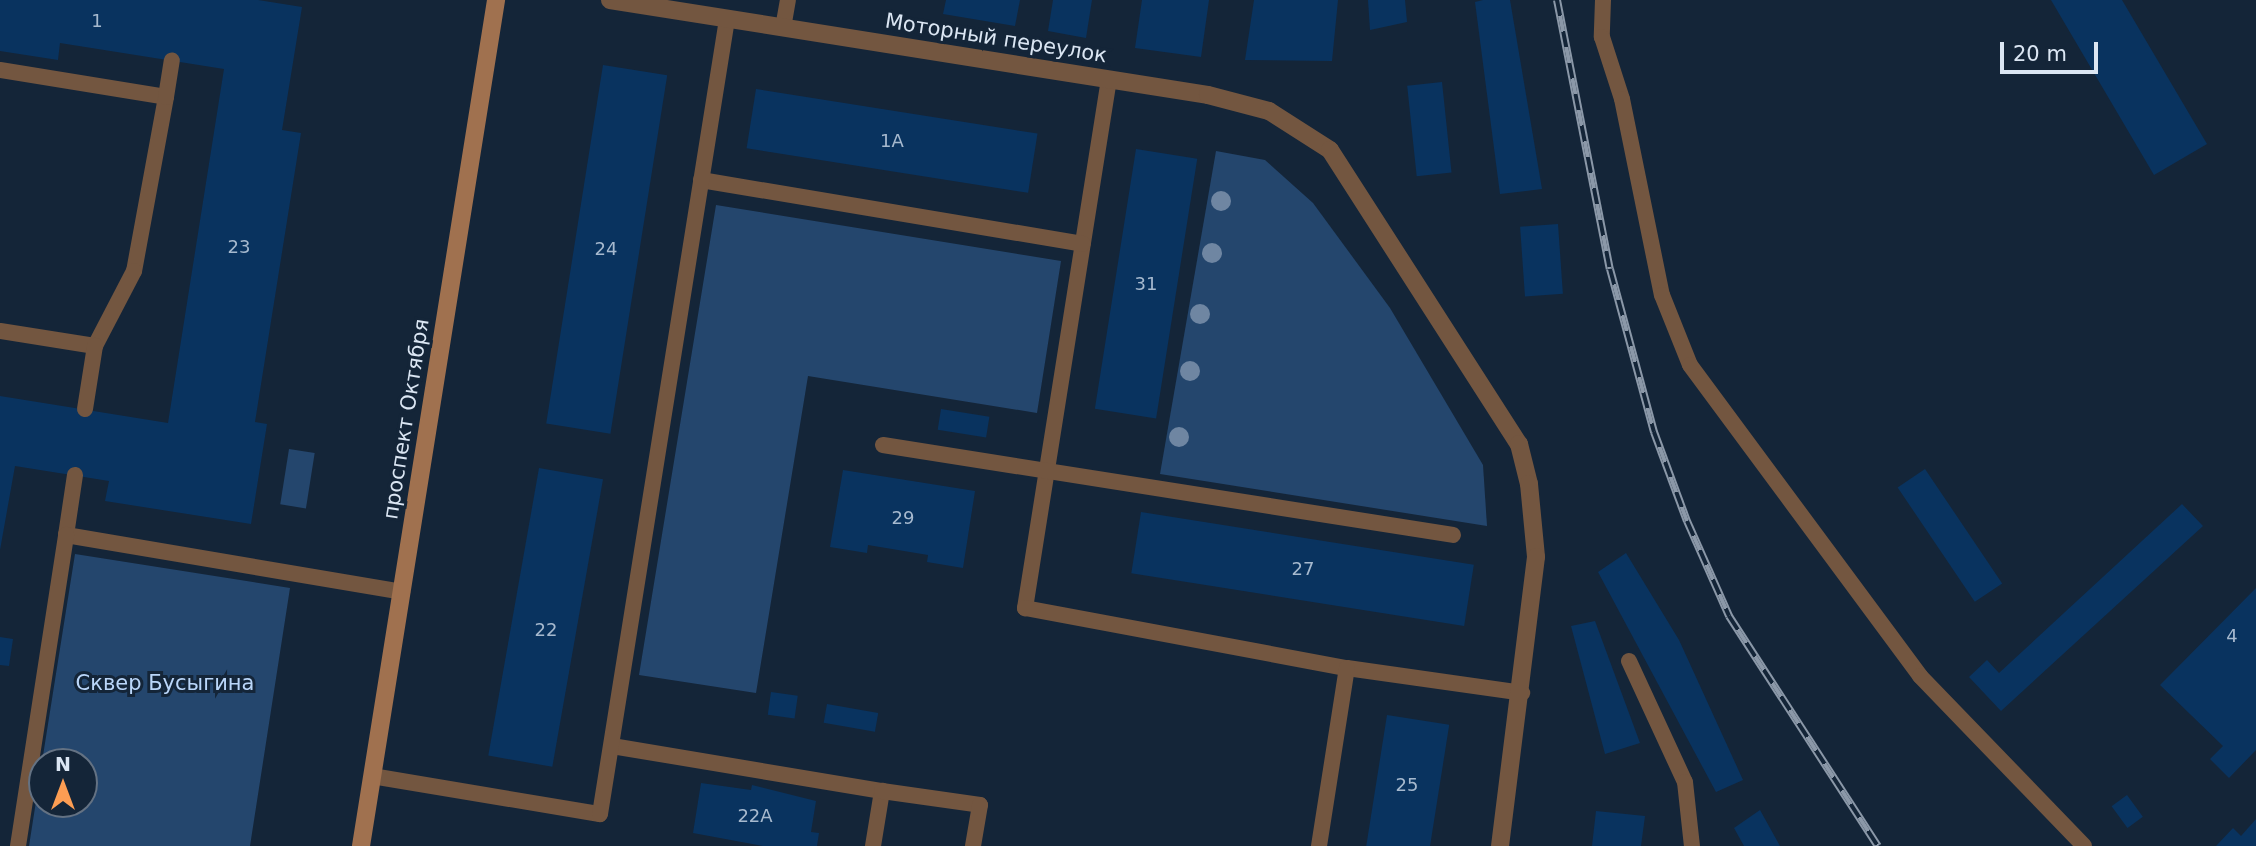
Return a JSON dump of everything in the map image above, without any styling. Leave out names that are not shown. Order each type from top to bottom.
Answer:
[{"type":"main road","name":"проспект Октября","points":[[361,846],[496,0]]},
{"type":"street","name":"Моторный переулок","points":[[610,0],[1208,95],[1269,111],[1330,150],[1519,444],[1535,518],[1536,557],[1522,693],[1500,846]]},
{"type":"lane","points":[[783,28],[788,0]]},
{"type":"lane","points":[[1603,0],[1602,37],[1622,99],[1662,295],[1690,365],[1920,676],[2084,846]]},
{"type":"lane","points":[[372,776],[600,814],[727,19]]},
{"type":"lane","points":[[85,409],[95,346],[134,271],[172,60]]},
{"type":"lane","points":[[0,70],[166,97]]},
{"type":"lane","points":[[1109,79],[1025,608],[1347,667],[1522,693]]},
{"type":"lane","points":[[701,180],[1083,244]]},
{"type":"lane","points":[[0,331],[95,346]]},
{"type":"lane","points":[[883,445],[1454,536]]},
{"type":"lane","points":[[18,846],[75,475]]},
{"type":"lane","points":[[66,536],[402,592]]},
{"type":"lane","points":[[1629,661],[1685,782],[1692,846]]},
{"type":"lane","points":[[1318,846],[1347,667]]},
{"type":"lane","points":[[612,746],[882,791],[979,804],[973,846]]},
{"type":"lane","points":[[873,846],[882,791]]},
{"type":"green space","points":[[1216,151],[1265,160],[1313,203],[1390,308],[1483,465],[1487,526],[1160,474]]},
{"type":"green space","points":[[716,205],[1061,261],[1037,413],[808,376],[756,693],[639,675]]},
{"type":"green space","points":[[289,449],[315,453],[306,508],[280,504]]},
{"type":"green space","name":"Сквер Бусыгина","points":[[75,554],[290,588],[250,846],[29,846],[33,818],[98,818],[98,748],[44,748]]},
{"type":"building","points":[[0,0],[258,0],[302,7],[282,130],[301,133],[255,422],[267,424],[251,524],[105,501],[109,481],[15,466],[0,550],[0,396],[168,423],[224,69],[60,43],[58,60],[0,51]]},
{"type":"building","points":[[946,0],[1020,0],[1015,26],[943,14]]},
{"type":"building","points":[[1053,0],[1092,0],[1086,38],[1048,31]]},
{"type":"building","points":[[1142,0],[1209,0],[1201,57],[1135,48]]},
{"type":"building","points":[[1254,0],[1338,0],[1332,61],[1245,60]]},
{"type":"building","points":[[1368,0],[1405,0],[1407,22],[1370,30]]},
{"type":"building","points":[[1510,0],[1542,189],[1500,194],[1475,2]]},
{"type":"building","points":[[2051,0],[2122,0],[2207,144],[2154,175]]},
{"type":"building","points":[[603,65],[667,75],[610,434],[546,424]]},
{"type":"building","points":[[1442,82],[1452,173],[1417,176],[1407,86]]},
{"type":"building","points":[[756,89],[1037,134],[1028,193],[747,148]]},
{"type":"building","points":[[1136,149],[1197,159],[1156,418],[1095,409]]},
{"type":"building","points":[[1558,224],[1563,294],[1525,296],[1520,227]]},
{"type":"building","points":[[941,409],[989,417],[986,437],[938,430]]},
{"type":"building","points":[[539,468],[603,479],[552,767],[488,756]]},
{"type":"building","points":[[1925,469],[2002,583],[1975,602],[1898,487]]},
{"type":"building","points":[[843,470],[975,491],[963,568],[927,562],[928,555],[868,545],[867,553],[830,547]]},
{"type":"building","points":[[2182,504],[2203,526],[2001,711],[1969,677],[1987,660],[1999,673]]},
{"type":"building","points":[[1141,512],[1474,565],[1464,626],[1131,573]]},
{"type":"building","points":[[1626,553],[1679,640],[1743,780],[1716,792],[1598,572]]},
{"type":"building","points":[[2256,588],[2256,750],[2229,778],[2210,759],[2223,746],[2160,685]]},
{"type":"building","points":[[1595,621],[1640,743],[1605,754],[1571,626]]},
{"type":"building","points":[[0,637],[13,639],[9,666],[0,665]]},
{"type":"building","points":[[771,692],[798,696],[795,719],[768,715]]},
{"type":"building","points":[[827,704],[878,713],[875,732],[824,723]]},
{"type":"building","points":[[1387,715],[1449,725],[1430,846],[1366,846]]},
{"type":"building","points":[[701,783],[751,790],[752,785],[816,801],[811,832],[819,833],[817,846],[763,846],[693,833]]},
{"type":"building","points":[[2127,795],[2143,817],[2127,828],[2112,806]]},
{"type":"building","points":[[1760,810],[1780,846],[1744,846],[1734,828]]},
{"type":"building","points":[[1596,811],[1645,816],[1641,846],[1592,846]]},
{"type":"building","points":[[2256,819],[2256,846],[2216,846],[2233,828],[2241,836]]},
{"type":"railway","points":[[1557,0],[1610,269],[1654,432],[1687,521],[1729,616],[1878,846]]}]
